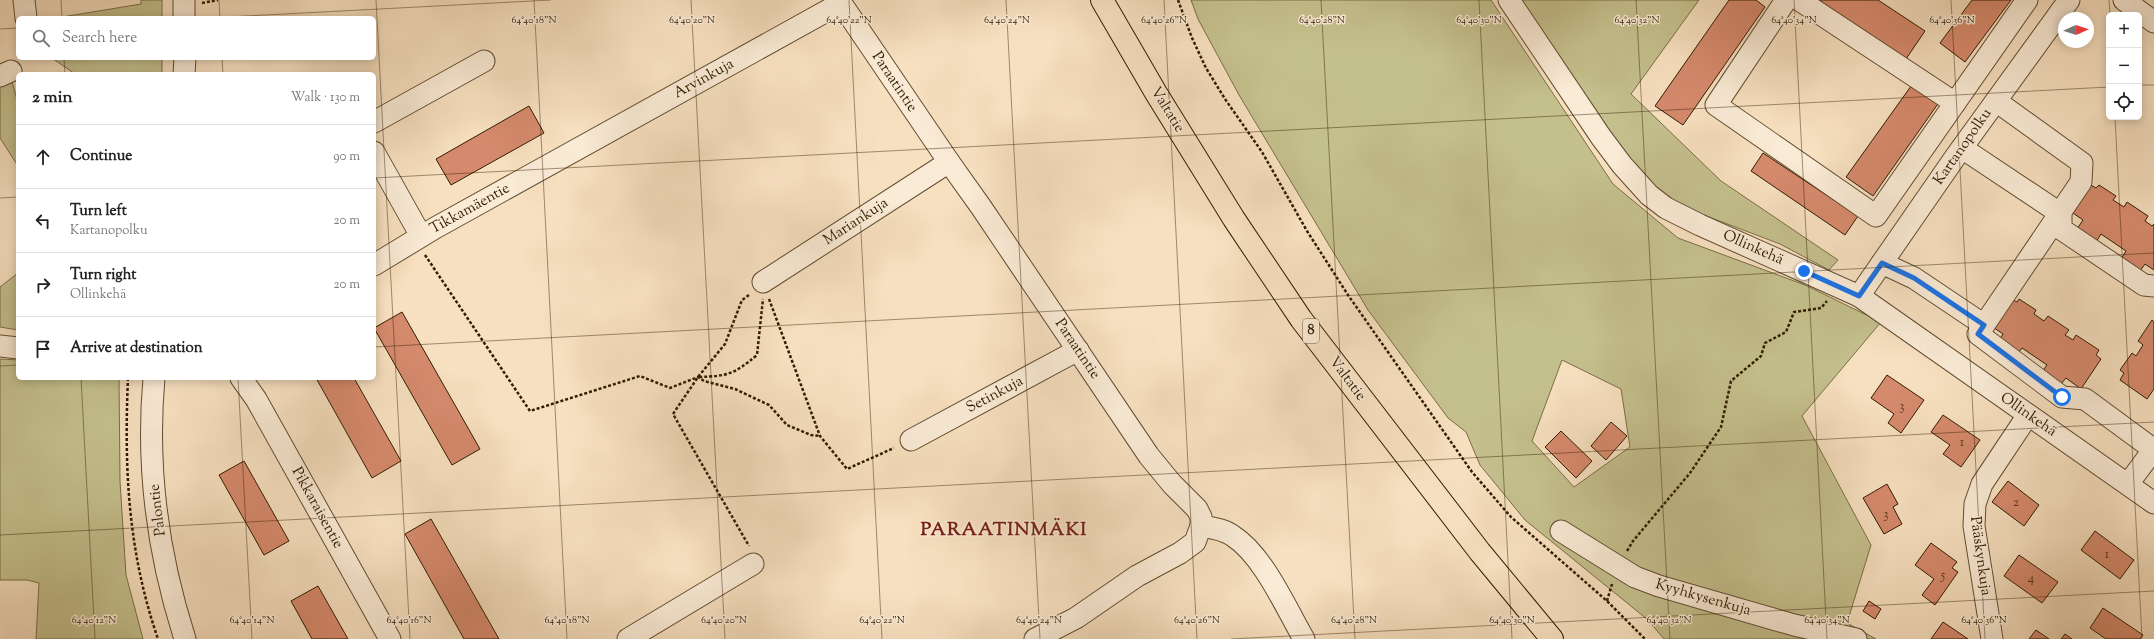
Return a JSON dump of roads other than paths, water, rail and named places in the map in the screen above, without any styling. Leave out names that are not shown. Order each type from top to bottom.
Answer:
[{"type":"highway","name":"Valtatie","points":[[1102,0],[1156,93],[1234,219],[1301,319],[1470,540],[1552,639]]},
{"type":"street","points":[[24,0],[26,16]]},
{"type":"street","points":[[184,0],[184,16]]},
{"type":"street","name":"Ollinkehä","points":[[1509,0],[1601,137],[1622,165],[1649,195],[1666,208],[1700,225],[1851,291],[2154,503]]},
{"type":"street","points":[[1786,0],[1716,105],[1876,216],[2027,0],[2054,20]]},
{"type":"street","points":[[1799,0],[1955,103]]},
{"type":"street","name":"Kartanopolku","points":[[1851,291],[1882,263],[1962,148],[2069,0]]},
{"type":"street","points":[[2124,0],[2154,22]]},
{"type":"street","name":"Arvinkuja","points":[[566,155],[840,2]]},
{"type":"street","name":"Paraatintie","points":[[840,2],[949,162],[982,206],[1149,456],[1172,484],[1197,509],[1201,517],[1201,526]]},
{"type":"street","points":[[184,72],[185,60]]},
{"type":"street","points":[[376,121],[484,61]]},
{"type":"street","points":[[1996,101],[2082,163],[2081,182],[2061,214],[1978,334],[2062,397],[2085,400],[2154,449],[2128,484]]},
{"type":"street","points":[[1962,148],[2061,214]]},
{"type":"street","name":"Tikkamäentie","points":[[376,264],[418,238],[566,155]]},
{"type":"street","points":[[376,156],[418,238]]},
{"type":"street","name":"Mariankuja","points":[[763,282],[949,162]]},
{"type":"street","points":[[2061,214],[2061,229],[2144,285],[2154,286]]},
{"type":"street","points":[[1882,263],[1914,278],[1984,325]]},
{"type":"street","points":[[0,346],[16,348]]},
{"type":"street","name":"Setinkuja","points":[[911,440],[1078,350]]},
{"type":"street","name":"Palontie","points":[[154,380],[152,453],[156,506],[168,578],[185,639]]},
{"type":"street","name":"Pikkaraisentie","points":[[243,380],[256,399],[390,639]]},
{"type":"street","name":"Pääskynkuja","points":[[1992,639],[1974,526],[1975,504],[1982,484],[2028,415]]},
{"type":"street","points":[[1035,639],[1076,618],[1137,576],[1180,553],[1195,542],[1201,526],[1218,529],[1233,535],[1250,550],[1260,563],[1304,639]]},
{"type":"street","name":"Kyyhkysenkuja","points":[[1561,531],[1617,566],[1659,586],[1794,626],[1856,639]]},
{"type":"street","points":[[628,639],[753,564]]},
{"type":"district","name":"PARAATINMÄKI","points":[[1004,530]]}]
